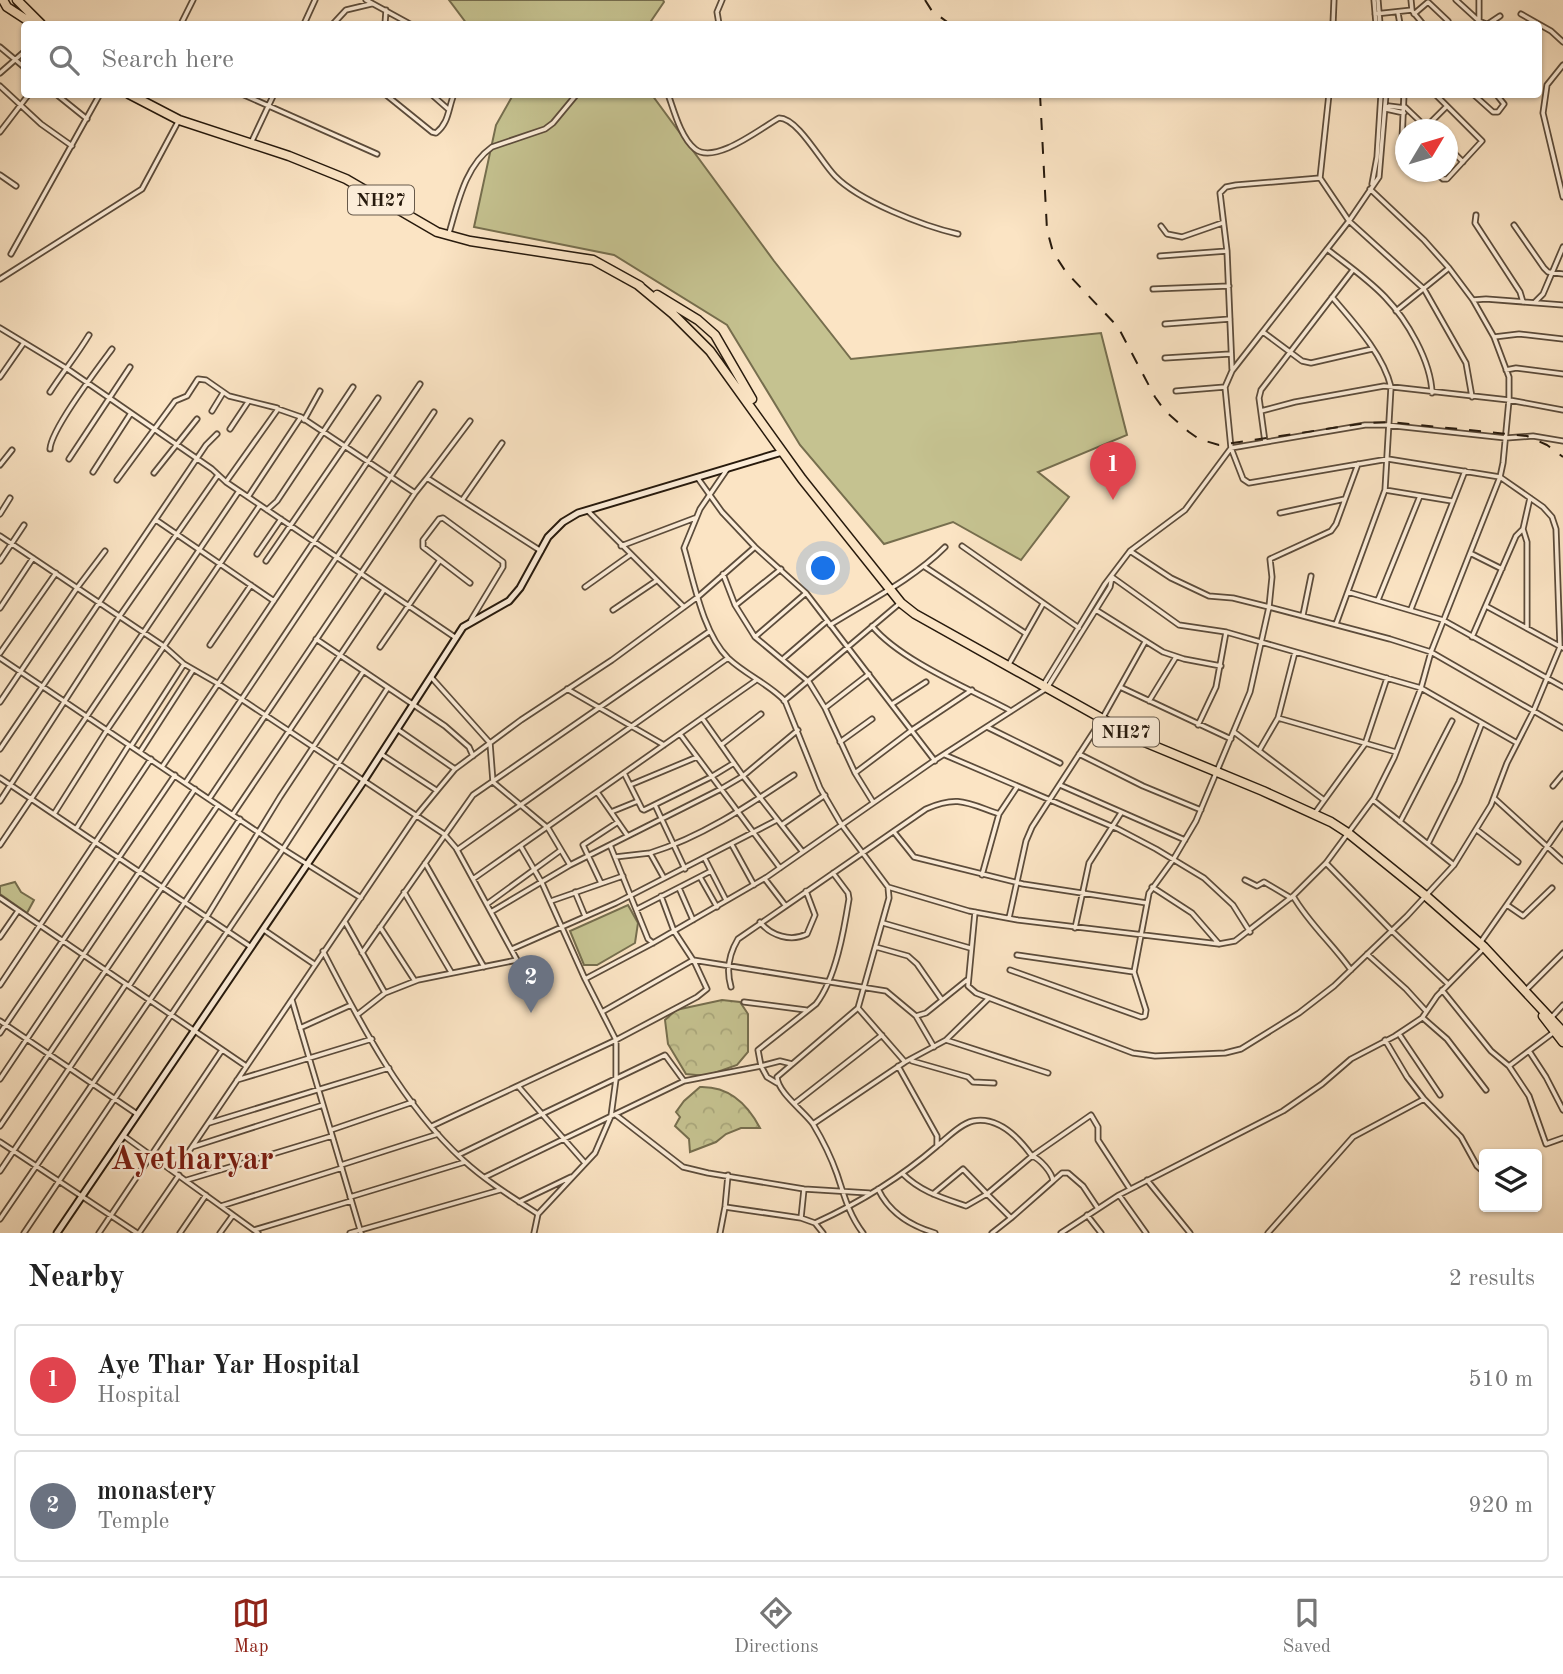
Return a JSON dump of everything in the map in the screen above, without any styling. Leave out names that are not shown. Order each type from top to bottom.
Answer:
[{"type":"highway","points":[[4,0],[7,7],[28,21]]},
{"type":"highway","points":[[17,0],[38,21]]},
{"type":"highway","name":"NH27","points":[[145,99],[179,120],[251,143],[346,179],[437,232],[470,241],[593,260],[698,320],[715,335],[782,452],[901,603],[915,614],[1142,741],[1263,791],[1348,833],[1482,945],[1551,1018],[1563,1042]]},
{"type":"highway","name":"NH27","points":[[638,285],[673,314],[710,351],[766,427]]},
{"type":"highway","name":"NH27","points":[[1525,991],[1559,1031]]},
{"type":"main road","points":[[57,1233],[363,782],[463,626],[509,601],[520,588],[548,537],[563,522],[587,510],[782,452]]},
{"type":"street","points":[[182,21],[192,0]]},
{"type":"street","points":[[305,21],[315,0]]},
{"type":"street","points":[[366,0],[405,21]]},
{"type":"street","points":[[719,21],[718,12],[722,0]]},
{"type":"street","points":[[1333,21],[1334,0]]},
{"type":"street","points":[[1376,0],[1378,21]]},
{"type":"street","points":[[1411,0],[1413,12],[1420,21]]},
{"type":"street","points":[[1456,0],[1478,21]]},
{"type":"street","points":[[1479,0],[1479,21]]},
{"type":"street","points":[[1377,14],[1413,12],[1428,2],[1448,21]]},
{"type":"street","points":[[336,21],[346,9],[373,4]]},
{"type":"street","points":[[385,21],[386,10]]},
{"type":"street","points":[[1398,12],[1400,21]]},
{"type":"street","points":[[1521,14],[1533,21]]},
{"type":"street","points":[[1492,21],[1500,16]]},
{"type":"street","points":[[1542,26],[1563,42]]},
{"type":"street","points":[[0,47],[21,64]]},
{"type":"street","points":[[0,73],[21,55]]},
{"type":"street","points":[[1563,65],[1547,85],[1543,113],[1563,193]]},
{"type":"street","points":[[0,86],[41,124],[72,146]]},
{"type":"street","points":[[0,132],[26,98]]},
{"type":"street","points":[[61,98],[87,119]]},
{"type":"street","points":[[11,254],[98,98]]},
{"type":"street","points":[[251,98],[377,154]]},
{"type":"street","points":[[251,143],[272,98]]},
{"type":"street","points":[[390,98],[436,133],[444,126],[452,98]]},
{"type":"street","points":[[436,98],[448,109]]},
{"type":"street","points":[[448,235],[463,188],[486,152],[492,147],[554,123],[574,98]]},
{"type":"street","points":[[670,98],[682,129],[695,149],[703,153],[715,153],[734,145],[779,118],[785,118],[794,125],[834,175],[856,192],[926,224],[958,234]]},
{"type":"street","points":[[1329,98],[1320,178],[1349,221],[1424,289],[1466,363],[1472,397]]},
{"type":"street","points":[[975,912],[967,980],[968,986],[976,993],[1133,1053],[1155,1056],[1225,1053],[1241,1049],[1299,1013],[1351,970],[1454,865],[1494,798],[1562,647],[1556,528],[1548,512],[1500,477],[1388,459],[1250,483],[1244,479],[1231,448],[1225,387],[1232,371],[1349,221],[1370,189],[1377,157],[1383,98]]},
{"type":"street","points":[[1403,119],[1404,98]]},
{"type":"street","points":[[1439,98],[1482,141],[1458,167]]},
{"type":"street","points":[[1477,98],[1493,112],[1498,112],[1504,104],[1499,98]]},
{"type":"street","points":[[1383,108],[1389,106],[1404,109],[1416,119]]},
{"type":"street","points":[[1435,119],[1447,106]]},
{"type":"street","points":[[0,279],[142,190],[179,120]]},
{"type":"street","points":[[1458,157],[1463,162]]},
{"type":"street","points":[[0,176],[16,186]]},
{"type":"street","points":[[1232,371],[1227,251],[1219,195],[1226,187],[1236,184],[1320,178]]},
{"type":"street","points":[[888,887],[1009,919],[1219,944],[1235,941],[1250,932],[1292,897],[1326,863],[1373,800],[1396,752],[1443,620],[1500,477],[1506,438],[1509,377],[1494,337],[1473,300],[1450,268],[1370,189]]},
{"type":"street","points":[[1476,215],[1475,223],[1520,292],[1523,302]]},
{"type":"street","points":[[1161,226],[1167,234],[1182,237],[1222,223]]},
{"type":"street","points":[[1514,225],[1544,268],[1552,273],[1563,274]]},
{"type":"street","points":[[1535,302],[1543,294],[1563,247]]},
{"type":"street","points":[[1326,248],[1385,297],[1396,311],[1428,363],[1432,393]]},
{"type":"street","points":[[1160,256],[1227,251]]},
{"type":"street","points":[[1396,311],[1450,268]]},
{"type":"street","points":[[1265,443],[1259,398],[1261,390],[1353,270]]},
{"type":"street","points":[[1153,289],[1229,286]]},
{"type":"street","points":[[1332,297],[1372,349],[1388,375],[1391,387],[1385,490],[1336,625]]},
{"type":"street","points":[[1473,300],[1563,305]]},
{"type":"street","points":[[1165,324],[1230,319]]},
{"type":"street","points":[[1,330],[66,368],[198,459],[247,497],[456,638]]},
{"type":"street","points":[[1263,332],[1302,361],[1311,363],[1372,349]]},
{"type":"street","points":[[1494,337],[1519,334],[1563,340]]},
{"type":"street","points":[[50,391],[71,365],[89,335]]},
{"type":"street","points":[[0,377],[23,344]]},
{"type":"street","points":[[51,449],[50,445],[61,424],[112,349]]},
{"type":"street","points":[[1165,358],[1230,354]]},
{"type":"street","points":[[69,459],[130,367]]},
{"type":"street","points":[[1506,370],[1516,368],[1563,374]]},
{"type":"street","points":[[117,480],[175,401],[187,396],[198,379],[206,380],[223,393],[303,418],[415,493]]},
{"type":"street","points":[[162,767],[420,384]]},
{"type":"street","points":[[1261,411],[1384,386],[1509,400],[1563,410]]},
{"type":"street","points":[[267,510],[277,501],[353,387]]},
{"type":"street","points":[[1176,391],[1225,387]]},
{"type":"street","points":[[247,497],[320,391]]},
{"type":"street","points":[[212,411],[223,393]]},
{"type":"street","points":[[267,561],[378,398]]},
{"type":"street","points":[[230,429],[248,402]]},
{"type":"street","points":[[226,482],[278,409]]},
{"type":"street","points":[[186,782],[434,412]]},
{"type":"street","points":[[93,472],[131,413]]},
{"type":"street","points":[[154,473],[197,419]]},
{"type":"street","points":[[209,799],[415,493],[470,421]]},
{"type":"street","points":[[585,979],[754,885],[1045,687],[1130,551],[1185,510],[1231,448],[1365,425],[1506,438],[1534,436],[1563,441]]},
{"type":"street","points":[[0,749],[206,445],[217,434]]},
{"type":"street","points":[[463,499],[502,443]]},
{"type":"street","points":[[0,465],[12,450]]},
{"type":"street","points":[[1010,970],[1141,1017],[1145,1016],[1146,1010],[1134,972],[1147,904],[1152,887],[1173,860],[1201,810],[1250,692],[1269,607],[1272,577],[1270,559],[1331,531],[1358,464]]},
{"type":"street","points":[[729,468],[695,518],[684,548],[713,640],[728,659],[778,693],[784,701],[824,795],[841,824],[888,887],[890,898],[858,1008],[777,1077],[778,1083]]},
{"type":"street","points":[[1411,609],[1465,471]]},
{"type":"street","points":[[0,801],[119,617],[218,475]]},
{"type":"street","points":[[697,477],[722,512],[755,547],[806,593],[935,761]]},
{"type":"street","points":[[427,478],[541,551]]},
{"type":"street","points":[[1385,490],[1453,502]]},
{"type":"street","points":[[0,845],[239,491]]},
{"type":"street","points":[[1378,600],[1420,496]]},
{"type":"street","points":[[0,514],[10,498]]},
{"type":"street","points":[[1527,628],[1527,542],[1523,529],[1530,498]]},
{"type":"street","points":[[1279,513],[1345,499]]},
{"type":"street","points":[[54,814],[107,730],[260,506]]},
{"type":"street","points":[[587,510],[684,607]]},
{"type":"street","points":[[470,583],[423,547],[439,519],[443,518],[503,562],[503,567],[470,622]]},
{"type":"street","points":[[621,546],[695,518]]},
{"type":"street","points":[[257,554],[281,519]]},
{"type":"street","points":[[156,520],[274,601]]},
{"type":"street","points":[[0,561],[24,524]]},
{"type":"street","points":[[1472,637],[1516,536],[1523,529]]},
{"type":"street","points":[[0,536],[165,647],[184,664],[314,746],[363,782],[444,834],[457,850],[517,960],[415,981],[384,993],[357,1015]]},
{"type":"street","points":[[962,546],[1079,628]]},
{"type":"street","points":[[0,1142],[138,1233],[236,1080],[436,790],[455,769],[699,596],[755,547]]},
{"type":"street","points":[[784,658],[829,623],[925,567],[945,547]]},
{"type":"street","points":[[0,702],[77,587],[105,551]]},
{"type":"street","points":[[1130,551],[1171,578],[1209,596],[1233,598],[1269,607],[1431,652],[1562,727],[1563,736]]},
{"type":"street","points":[[1470,553],[1502,569]]},
{"type":"street","points":[[584,587],[630,555]]},
{"type":"street","points":[[0,608],[33,558]]},
{"type":"street","points":[[380,647],[440,560]]},
{"type":"street","points":[[925,567],[1025,633]]},
{"type":"street","points":[[736,606],[782,569]]},
{"type":"street","points":[[0,653],[56,573]]},
{"type":"street","points":[[723,573],[736,606],[755,637],[809,681],[825,708],[855,773],[873,802]]},
{"type":"street","points":[[1303,616],[1311,576]]},
{"type":"street","points":[[1112,577],[1179,625],[1226,632],[1421,688],[1517,743]]},
{"type":"street","points":[[613,610],[656,581]]},
{"type":"street","points":[[209,645],[251,585]]},
{"type":"street","points":[[233,814],[384,589]]},
{"type":"street","points":[[1348,592],[1443,620],[1546,680],[1563,687]]},
{"type":"street","points":[[755,637],[806,593]]},
{"type":"street","points":[[784,701],[901,603]]},
{"type":"street","points":[[1008,666],[1043,604]]},
{"type":"street","points":[[1486,606],[1562,647]]},
{"type":"street","points":[[1045,687],[1093,608]]},
{"type":"street","points":[[1093,608],[1145,642],[1177,657],[1221,666]]},
{"type":"street","points":[[872,626],[883,640],[1011,711]]},
{"type":"street","points":[[362,953],[473,795],[710,631]]},
{"type":"street","points":[[1198,725],[1216,687],[1226,632]]},
{"type":"street","points":[[315,639],[460,739],[469,747],[473,756]]},
{"type":"street","points":[[1009,919],[1026,841],[1032,827],[1102,719],[1145,642]]},
{"type":"street","points":[[1260,749],[1278,718],[1295,652]]},
{"type":"street","points":[[1149,701],[1177,657]]},
{"type":"street","points":[[0,658],[283,849],[361,898]]},
{"type":"street","points":[[457,850],[728,659]]},
{"type":"street","points":[[76,829],[184,664]]},
{"type":"street","points":[[140,752],[193,670]]},
{"type":"street","points":[[0,1219],[206,918],[363,672]]},
{"type":"street","points":[[825,708],[869,674]]},
{"type":"street","points":[[431,677],[490,743],[493,782],[548,828],[570,865]]},
{"type":"street","points":[[1314,814],[1366,744],[1387,678]]},
{"type":"street","points":[[473,879],[756,680]]},
{"type":"street","points":[[892,704],[926,682]]},
{"type":"street","points":[[1120,687],[1231,740]]},
{"type":"street","points":[[24,1233],[283,849],[387,689]]},
{"type":"street","points":[[568,689],[664,745]]},
{"type":"street","points":[[855,773],[972,690]]},
{"type":"street","points":[[721,745],[761,714]]},
{"type":"street","points":[[702,718],[802,851]]},
{"type":"street","points":[[1278,718],[1396,752]]},
{"type":"street","points":[[840,742],[872,719]]},
{"type":"street","points":[[1400,822],[1452,721]]},
{"type":"street","points":[[1428,844],[1459,782],[1482,723]]},
{"type":"street","points":[[987,727],[1060,763]]},
{"type":"street","points":[[397,729],[455,769]]},
{"type":"street","points":[[491,912],[570,865],[743,776],[798,730]]},
{"type":"street","points":[[1234,732],[1260,749],[1324,800]]},
{"type":"street","points":[[680,734],[779,868]]},
{"type":"street","points":[[381,754],[436,790]]},
{"type":"street","points":[[944,754],[1113,827],[1204,878],[1233,905],[1250,932]]},
{"type":"street","points":[[1079,754],[1143,786],[1201,810]]},
{"type":"street","points":[[630,785],[697,757]]},
{"type":"street","points":[[0,985],[151,760]]},
{"type":"street","points":[[624,773],[644,810],[734,763]]},
{"type":"street","points":[[1553,786],[1563,774]]},
{"type":"street","points":[[0,1033],[64,943],[175,775]]},
{"type":"street","points":[[615,857],[650,853],[674,845],[737,812],[794,775]]},
{"type":"street","points":[[0,778],[252,947]]},
{"type":"street","points":[[1060,785],[1185,840]]},
{"type":"street","points":[[982,874],[999,814],[1018,786]]},
{"type":"street","points":[[0,1079],[195,789]]},
{"type":"street","points":[[597,792],[627,835]]},
{"type":"street","points":[[782,824],[824,795]]},
{"type":"street","points":[[1494,798],[1563,861]]},
{"type":"street","points":[[731,987],[728,965],[738,939],[926,809],[946,800],[964,802],[999,814]]},
{"type":"street","points":[[1373,800],[1454,865]]},
{"type":"street","points":[[611,812],[638,801]]},
{"type":"street","points":[[0,1126],[218,805]]},
{"type":"street","points":[[655,805],[685,869]]},
{"type":"street","points":[[1075,928],[1089,863],[1121,813]]},
{"type":"street","points":[[0,1171],[240,819]]},
{"type":"street","points":[[512,950],[685,869],[777,820]]},
{"type":"street","points":[[601,883],[587,857],[584,844],[618,822]]},
{"type":"street","points":[[1060,1233],[1097,1207],[1283,1111],[1322,1084],[1351,1059],[1399,1034],[1422,1018],[1442,990],[1482,945],[1563,824]]},
{"type":"street","points":[[1477,830],[1518,862]]},
{"type":"street","points":[[894,832],[914,858],[1017,882],[1147,904]]},
{"type":"street","points":[[610,845],[653,943]]},
{"type":"street","points":[[732,845],[754,885]]},
{"type":"street","points":[[521,847],[551,901],[615,1040],[614,1116],[595,1153],[538,1214],[534,1233]]},
{"type":"street","points":[[487,904],[536,871],[561,850]]},
{"type":"street","points":[[650,853],[664,878]]},
{"type":"street","points":[[705,859],[726,901]]},
{"type":"street","points":[[425,863],[484,967]]},
{"type":"street","points":[[1326,863],[1448,984]]},
{"type":"street","points":[[637,909],[711,871]]},
{"type":"street","points":[[834,873],[848,893],[849,899],[843,940],[822,995],[816,1004],[758,1050],[761,1066],[767,1077],[778,1083],[813,1124],[836,1172],[848,1208],[863,1233]]},
{"type":"street","points":[[551,901],[623,876]]},
{"type":"street","points":[[700,877],[717,906]]},
{"type":"street","points":[[765,878],[785,905]]},
{"type":"street","points":[[1245,880],[1257,886],[1264,882],[1292,897],[1306,918],[1333,945],[1351,970]]},
{"type":"street","points":[[1152,887],[1192,913],[1219,944]]},
{"type":"street","points":[[678,888],[693,920]]},
{"type":"street","points":[[1507,905],[1523,916],[1552,888]]},
{"type":"street","points":[[760,922],[766,930],[789,938],[807,934],[815,915],[806,891]]},
{"type":"street","points":[[404,892],[451,973]]},
{"type":"street","points":[[575,892],[585,917]]},
{"type":"street","points":[[432,1126],[615,1040],[705,992],[705,981],[674,931],[661,896]]},
{"type":"street","points":[[0,898],[246,1066]]},
{"type":"street","points":[[0,937],[18,911]]},
{"type":"street","points":[[345,921],[384,993]]},
{"type":"street","points":[[883,923],[970,948]]},
{"type":"street","points":[[380,927],[415,981]]},
{"type":"street","points":[[264,930],[314,965]]},
{"type":"street","points":[[876,947],[908,956],[917,964],[942,1000]]},
{"type":"street","points":[[323,951],[351,1005],[390,1068],[412,1102],[438,1134],[465,1162],[500,1190],[538,1214]]},
{"type":"street","points":[[1525,991],[1563,953]]},
{"type":"street","points":[[1367,954],[1426,1011]]},
{"type":"street","points":[[1017,955],[1134,972]]},
{"type":"street","points":[[602,1012],[693,961],[886,991],[916,1016],[934,1047]]},
{"type":"street","points":[[916,1016],[926,1013],[967,980]]},
{"type":"street","points":[[1442,990],[1491,1051],[1509,1066],[1529,1096],[1546,1144],[1563,1138]]},
{"type":"street","points":[[813,1124],[883,1079],[898,1066],[946,1040],[989,998]]},
{"type":"street","points":[[292,999],[361,1232]]},
{"type":"street","points":[[744,1002],[806,1010]]},
{"type":"street","points":[[300,1028],[351,1005]]},
{"type":"street","points":[[1551,1018],[1563,1005]]},
{"type":"street","points":[[858,1008],[907,1062],[968,1077],[973,1082],[994,1083]]},
{"type":"street","points":[[1422,1018],[1447,1039],[1486,1090]]},
{"type":"street","points":[[0,1021],[113,1100],[139,1115]]},
{"type":"street","points":[[1509,1066],[1559,1031]]},
{"type":"street","points":[[1399,1034],[1440,1095]]},
{"type":"street","points":[[795,1103],[882,1035]]},
{"type":"street","points":[[236,1080],[372,1039]]},
{"type":"street","points":[[946,1040],[1048,1073]]},
{"type":"street","points":[[1385,1040],[1407,1077],[1461,1137],[1479,1168]]},
{"type":"street","points":[[99,1233],[222,1050]]},
{"type":"street","points":[[1529,1051],[1563,1110]]},
{"type":"street","points":[[457,1155],[665,1055],[684,1081]]},
{"type":"street","points":[[485,1177],[684,1081],[779,1061],[792,1064]]},
{"type":"street","points":[[898,1066],[937,1136],[937,1146]]},
{"type":"street","points":[[207,1124],[390,1068]]},
{"type":"street","points":[[518,1086],[585,1163]]},
{"type":"street","points":[[1268,1233],[1353,1137],[1424,1099]]},
{"type":"street","points":[[331,1130],[412,1102]]},
{"type":"street","points":[[191,1148],[323,1104]]},
{"type":"street","points":[[903,1174],[913,1184],[933,1195],[966,1206],[987,1194],[1031,1156],[1091,1115],[1097,1127],[1098,1140],[1130,1189]]},
{"type":"street","points":[[614,1116],[683,1167],[804,1189],[869,1193]]},
{"type":"street","points":[[815,1223],[848,1208],[903,1174],[974,1121],[988,1122],[1017,1136],[1031,1156],[1037,1158],[1053,1176],[1053,1181]]},
{"type":"street","points":[[221,1206],[438,1134]]},
{"type":"street","points":[[124,1136],[256,1232],[465,1162]]},
{"type":"street","points":[[186,1180],[332,1136]]},
{"type":"street","points":[[933,1195],[963,1169],[1011,1217]]},
{"type":"street","points":[[992,1233],[1062,1174],[1068,1173],[1083,1186],[1097,1207]]},
{"type":"street","points":[[720,1233],[728,1175]]},
{"type":"street","points":[[519,1202],[573,1176]]},
{"type":"street","points":[[1147,1180],[1190,1233]]},
{"type":"street","points":[[878,1188],[883,1199],[907,1222],[935,1233]]},
{"type":"street","points":[[801,1218],[804,1189]]},
{"type":"street","points":[[350,1233],[500,1190]]},
{"type":"street","points":[[180,1233],[206,1195]]},
{"type":"street","points":[[1119,1195],[1146,1233]]},
{"type":"street","points":[[725,1207],[801,1218],[815,1223],[823,1233]]},
{"type":"street","points":[[220,1233],[233,1215]]},
{"type":"street","points":[[1087,1215],[1101,1233]]},
{"type":"green space","points":[[449,0],[664,2],[651,21],[465,21]]},
{"type":"green space","points":[[511,98],[654,98],[774,261],[851,359],[1101,333],[1127,435],[1038,472],[1069,497],[1021,560],[953,522],[884,544],[800,445],[727,325],[614,255],[474,227],[496,125]]},
{"type":"green space","points":[[15,882],[21,892],[34,900],[27,913],[0,894],[0,886]]},
{"type":"green space","points":[[628,905],[638,923],[635,943],[597,965],[584,965],[570,931]]},
{"type":"green space","points":[[722,1000],[740,1002],[748,1014],[748,1052],[737,1065],[706,1076],[686,1074],[668,1044],[665,1020],[676,1010]]},
{"type":"green space","points":[[700,1087],[719,1089],[736,1098],[760,1128],[741,1128],[690,1152],[689,1139],[675,1126],[680,1117],[676,1112]]},
{"type":"railway","points":[[925,0],[932,11],[946,21]]},
{"type":"railway","points":[[1040,98],[1047,230],[1053,252],[1066,272],[1118,327],[1165,411],[1199,439],[1219,445],[1390,422],[1527,436],[1547,445],[1563,457]]},
{"type":"place","name":"Aye Thar Yar Hospital","points":[[1113,500]]},
{"type":"place","name":"monastery","points":[[531,1013]]},
{"type":"district","name":"Ayetharyar","points":[[192,1157]]}]
